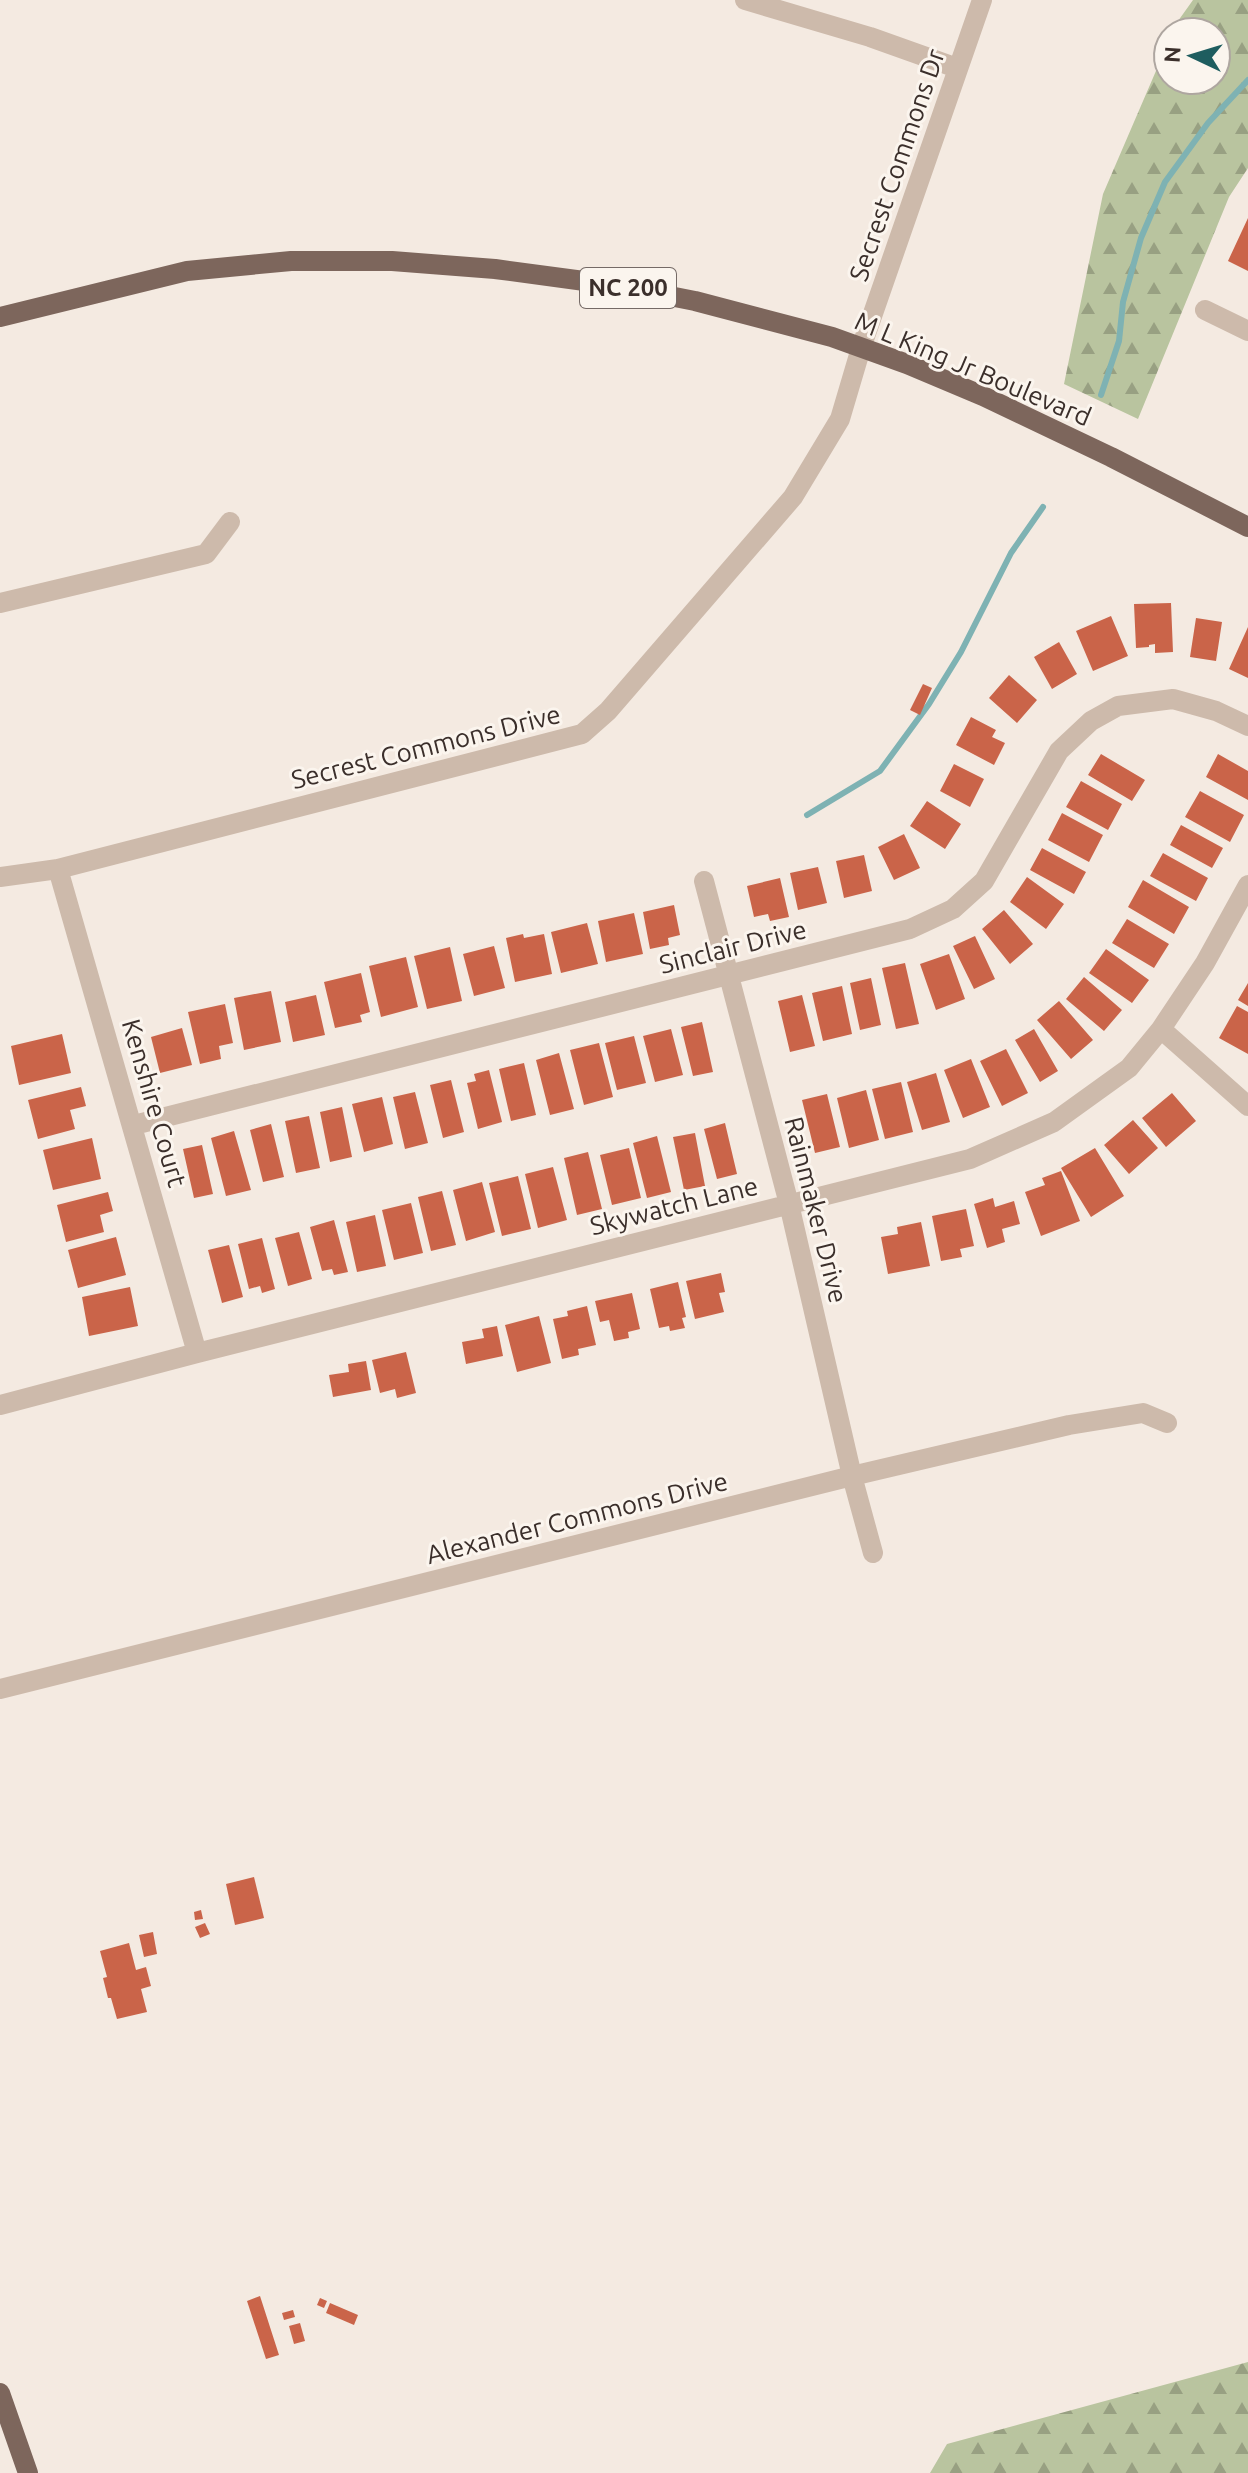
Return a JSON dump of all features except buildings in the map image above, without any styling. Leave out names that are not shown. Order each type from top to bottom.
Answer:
[{"type":"main road","name":"M L King Jr Boulevard","points":[[1,312],[187,271],[291,261],[392,261],[495,269],[614,285],[695,301],[832,337],[861,348],[983,396],[1248,527]]},
{"type":"main road","points":[[0,2393],[28,2473]]},
{"type":"street","points":[[745,0],[870,37],[957,68]]},
{"type":"street","name":"Secrest Commons Dr","points":[[861,348],[982,0]]},
{"type":"street","points":[[1205,310],[1248,331]]},
{"type":"street","name":"Secrest Commons Drive","points":[[0,877],[58,869],[582,734],[608,711],[793,497],[840,419],[861,348]]},
{"type":"street","points":[[0,603],[206,554],[230,522]]},
{"type":"street","name":"Sinclair Drive","points":[[134,1125],[910,929],[953,909],[984,881],[1059,751],[1091,721],[1118,706],[1173,699],[1216,711],[1248,726]]},
{"type":"street","name":"Kenshire Court","points":[[58,869],[197,1353]]},
{"type":"street","name":"Rainmaker Drive","points":[[704,881],[789,1204],[873,1553]]},
{"type":"street","name":"Skywatch Lane","points":[[0,1405],[970,1159],[1054,1122],[1129,1068],[1161,1029],[1205,963],[1248,885]]},
{"type":"street","points":[[1161,1029],[1248,1106]]},
{"type":"street","name":"Alexander Commons Drive","points":[[0,1689],[852,1476],[1069,1425],[1143,1413],[1167,1423]]},
{"type":"green space","points":[[1193,0],[1248,0],[1248,168],[1229,197],[1138,419],[1064,384],[1103,194],[1152,80],[1152,96],[1232,96],[1232,16],[1182,16]]},
{"type":"green space","points":[[1248,2362],[1248,2473],[930,2473],[947,2444]]},
{"type":"waterway","points":[[1101,395],[1119,341],[1123,302],[1141,238],[1165,182],[1208,123],[1248,80]]},
{"type":"waterway","points":[[807,815],[880,771],[929,704],[961,652],[1011,553],[1043,507]]}]
